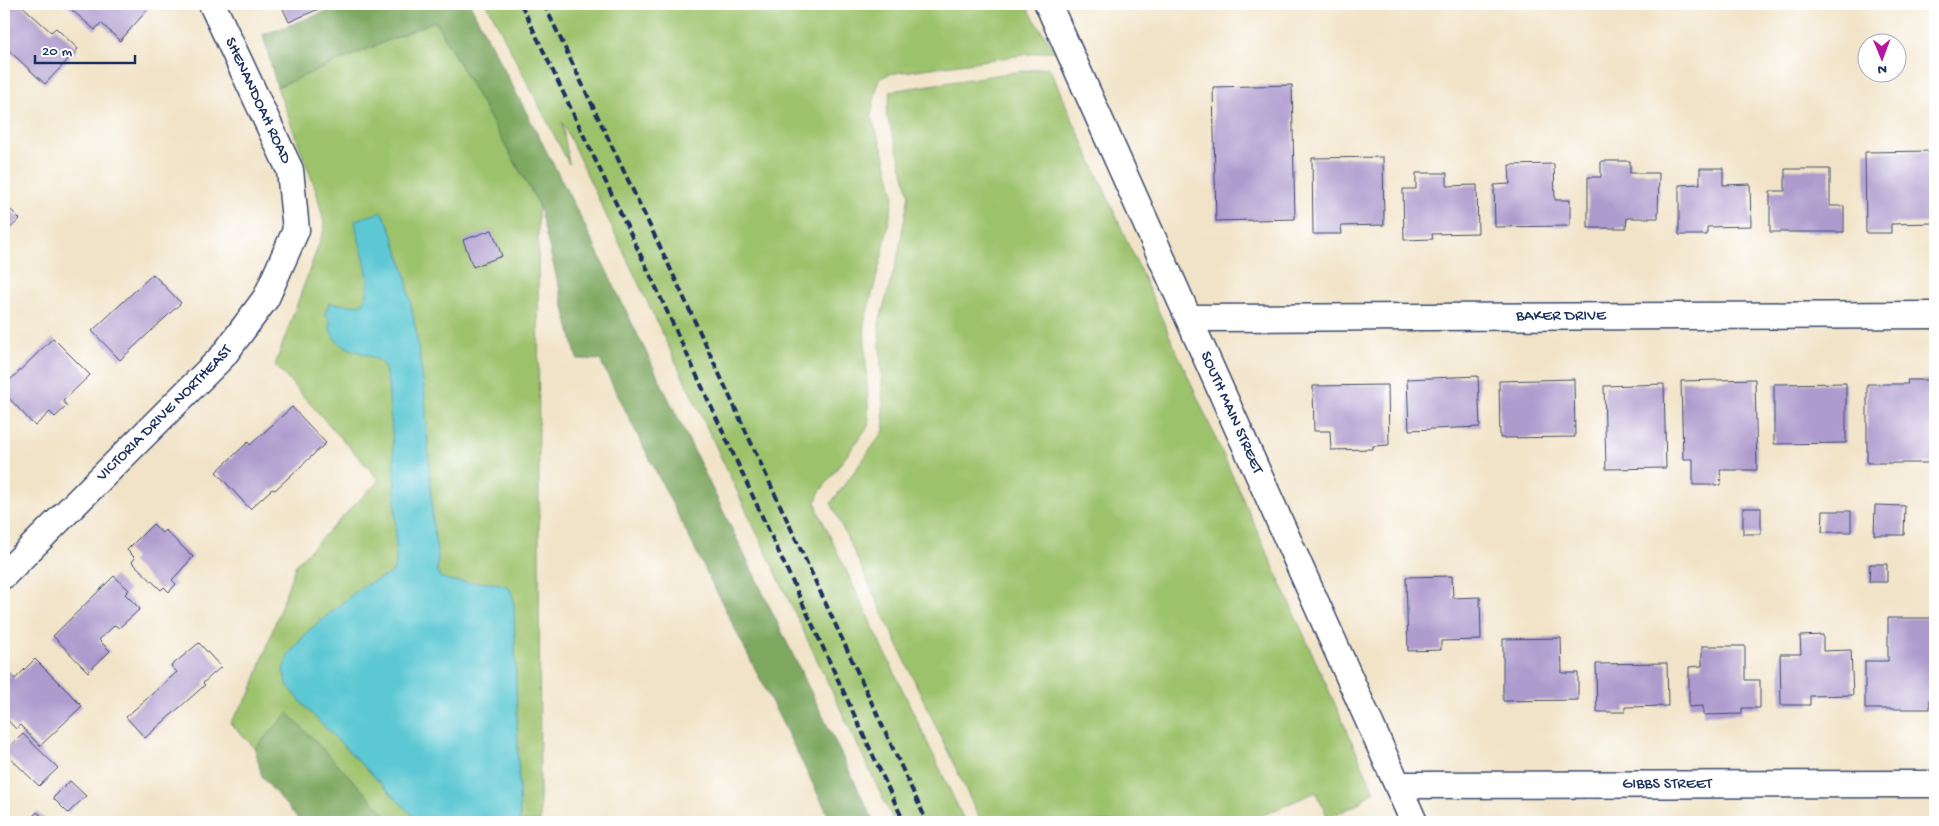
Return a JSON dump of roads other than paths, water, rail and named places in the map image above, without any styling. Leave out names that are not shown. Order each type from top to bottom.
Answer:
[{"type":"street","name":"SHENANDOAH ROAD","points":[[212,4],[290,170],[296,230]]},
{"type":"street","name":"SOUTH MAIN STREET","points":[[1048,4],[1414,822]]},
{"type":"street","name":"VICTORIA DRIVE NORTHEAST","points":[[4,575],[222,356],[266,298],[296,230]]},
{"type":"street","name":"BAKER DRIVE","points":[[1188,318],[1935,314]]},
{"type":"street","name":"GIBBS STREET","points":[[1398,785],[1935,784]]},
{"type":"water","points":[[382,212],[390,227],[405,273],[416,331],[425,395],[433,525],[438,557],[437,570],[440,577],[452,581],[504,585],[510,589],[512,596],[514,606],[520,822],[419,822],[308,710],[288,686],[283,671],[288,655],[308,631],[363,586],[392,573],[396,565],[393,449],[385,369],[373,357],[344,346],[336,340],[331,332],[330,320],[325,314],[329,303],[362,304],[368,286],[355,220]]},
{"type":"railway","points":[[521,4],[652,279],[904,822]]},
{"type":"railway","points":[[544,4],[671,270],[927,822]]}]
